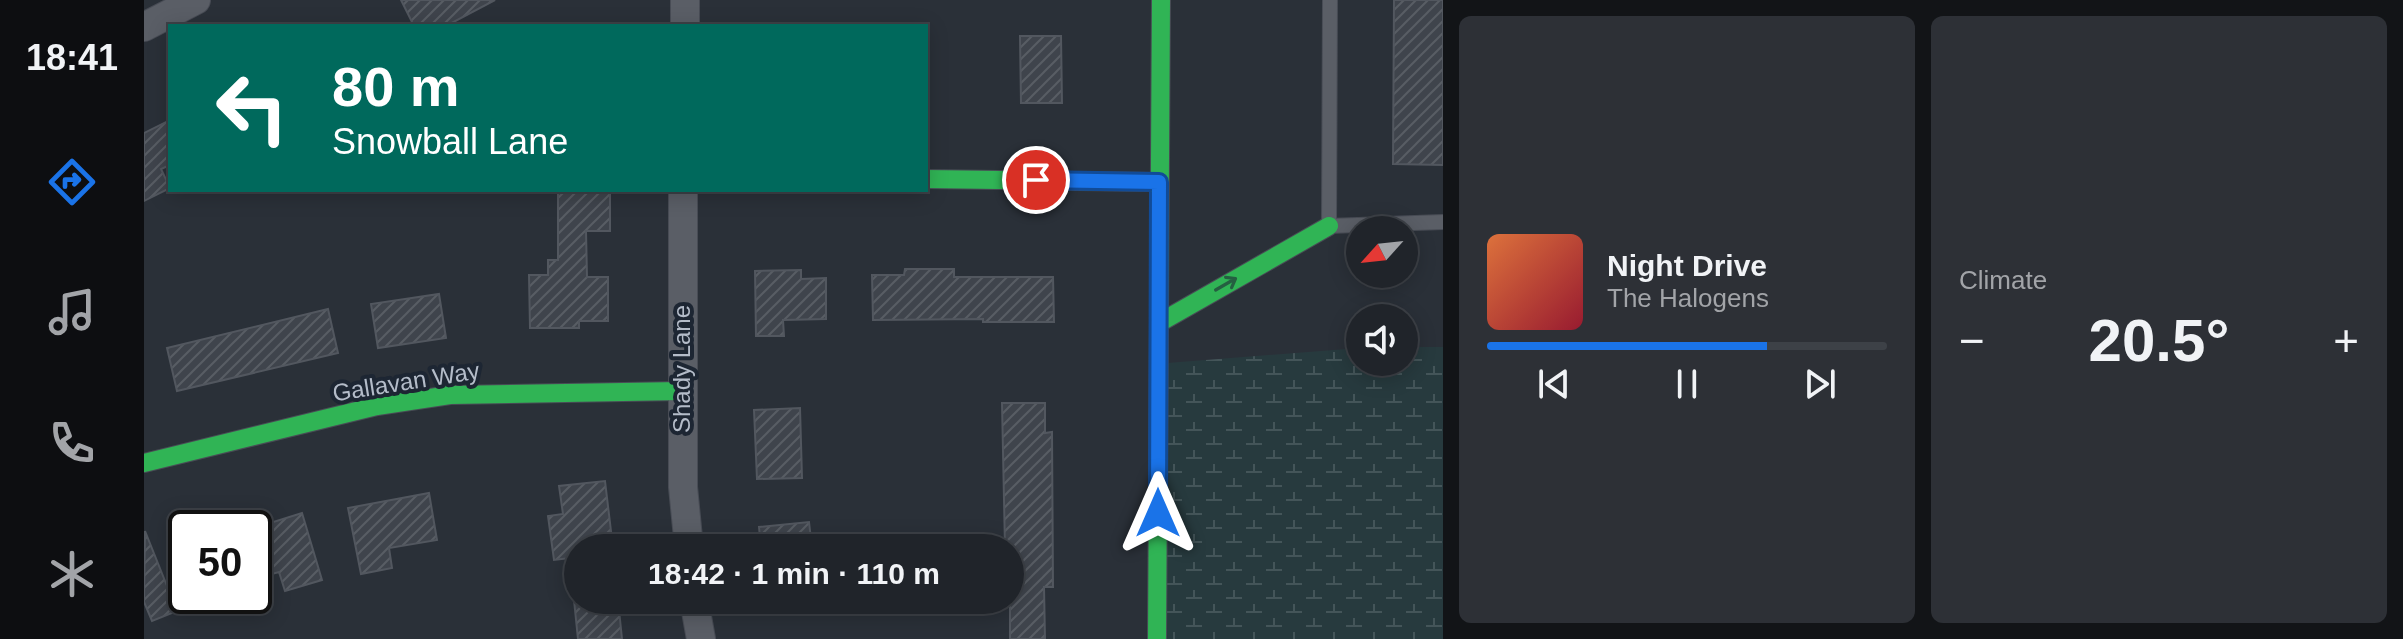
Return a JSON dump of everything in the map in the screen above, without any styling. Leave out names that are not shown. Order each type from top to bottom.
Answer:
[{"type":"main road","points":[[1157,639],[1161,0]]},
{"type":"main road","points":[[928,179],[1159,182]]},
{"type":"main road","points":[[1159,323],[1329,226]]},
{"type":"main road","name":"Gallavan Way","points":[[144,463],[377,406],[450,395],[681,391]]},
{"type":"street","points":[[144,27],[196,0]]},
{"type":"street","points":[[685,0],[685,24]]},
{"type":"street","name":"Shady Lane","points":[[683,192],[681,391],[683,487],[688,534]]},
{"type":"street","points":[[697,614],[701,639]]},
{"type":"lane","points":[[1330,0],[1329,226],[1443,222]]},
{"type":"green space","points":[[1418,347],[1443,347],[1443,639],[1152,639],[1155,364],[1346,349],[1346,376],[1418,376]]},
{"type":"building","points":[[401,0],[495,0],[450,24],[413,24]]},
{"type":"building","points":[[1394,0],[1443,0],[1443,165],[1393,164]]},
{"type":"building","points":[[1020,36],[1061,36],[1062,103],[1021,103]]},
{"type":"building","points":[[168,121],[168,166],[161,169],[168,189],[144,201],[144,133]]},
{"type":"building","points":[[558,192],[610,192],[610,231],[586,231],[587,277],[608,277],[608,321],[579,321],[579,328],[530,328],[529,275],[548,275],[548,260],[558,260]]},
{"type":"building","points":[[905,269],[954,269],[954,277],[1053,277],[1054,322],[873,320],[872,275],[904,275]]},
{"type":"building","points":[[801,270],[801,279],[826,278],[826,319],[783,320],[784,336],[756,336],[755,271]]},
{"type":"building","points":[[439,294],[446,338],[378,348],[371,304]]},
{"type":"building","points":[[328,309],[338,353],[177,391],[167,348]]},
{"type":"building","points":[[1002,403],[1045,403],[1045,433],[1052,432],[1053,587],[1044,587],[1045,639],[1010,639],[1010,614],[1024,614],[1024,534],[1005,534]]},
{"type":"building","points":[[800,408],[802,478],[757,479],[754,410]]},
{"type":"building","points":[[605,481],[611,534],[564,534],[564,559],[554,560],[548,516],[563,514],[559,486]]},
{"type":"building","points":[[429,493],[437,540],[389,548],[392,568],[361,574],[348,508]]},
{"type":"building","points":[[302,513],[322,580],[285,591],[279,572],[272,574],[272,522]]},
{"type":"building","points":[[809,522],[810,534],[760,534],[759,527]]},
{"type":"building","points":[[145,531],[168,588],[170,614],[152,621],[144,602]]},
{"type":"building","points":[[575,614],[619,614],[622,639],[578,639]]},
{"type":"traffic: fast","points":[[1157,639],[1161,0]]},
{"type":"traffic: fast","points":[[928,179],[1159,182]]},
{"type":"traffic: fast","points":[[1159,323],[1329,226]]},
{"type":"traffic: fast","points":[[144,463],[377,406],[450,395],[681,391]]},
{"type":"route","points":[[1036,180],[1159,182],[1158,513]]}]
